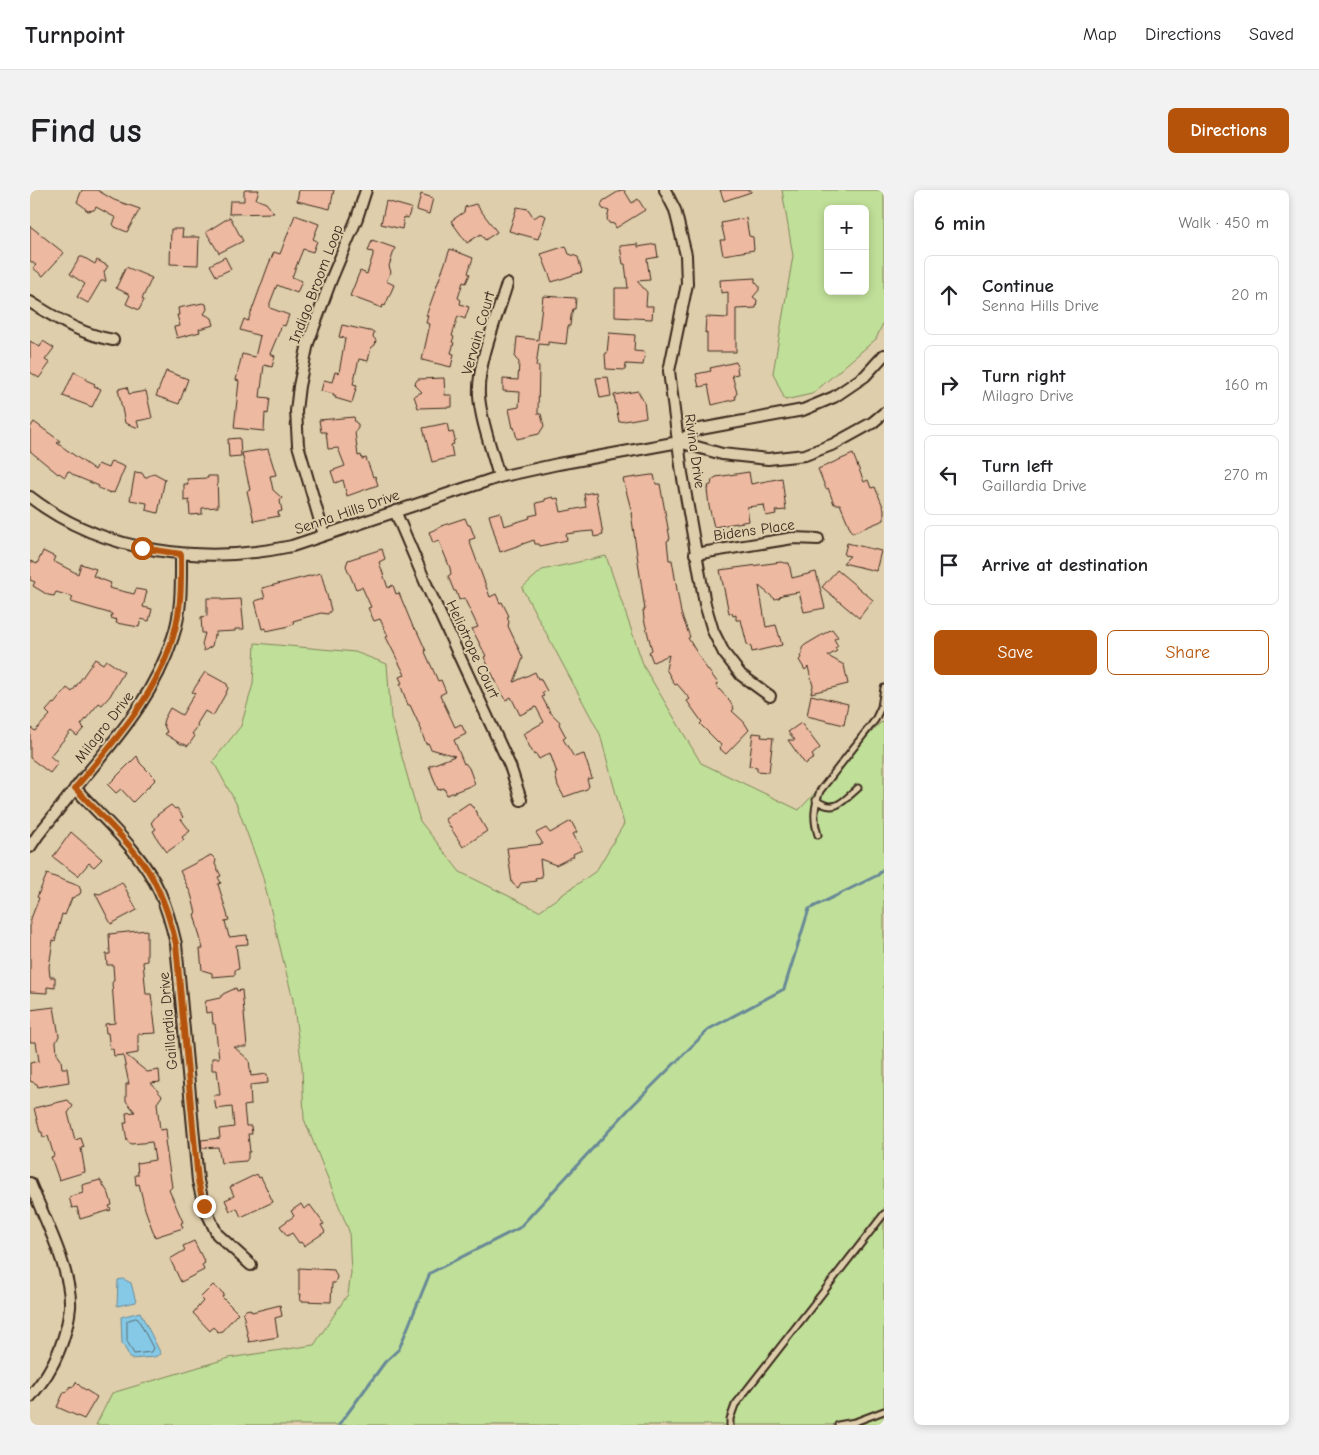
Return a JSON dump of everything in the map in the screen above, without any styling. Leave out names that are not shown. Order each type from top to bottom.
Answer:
[{"type":"street","name":"Indigo Broom Loop","points":[[324,536],[298,445],[296,411],[299,386],[308,343],[331,280],[357,218],[366,190]]},
{"type":"street","name":"Rivina Drive","points":[[665,190],[675,210],[686,255],[687,284],[669,371],[682,473],[705,604],[713,631],[724,653],[741,674],[770,696]]},
{"type":"street","name":"Vervain Court","points":[[499,477],[479,396],[479,382],[482,366],[508,284]]},
{"type":"street","points":[[30,302],[55,318],[91,336],[113,340]]},
{"type":"street","name":"Senna Hills Drive","points":[[679,442],[695,430],[803,410],[834,396],[865,376],[884,355]]},
{"type":"street","name":"Senna Hills Drive","points":[[30,497],[65,520],[98,535],[142,548],[181,554],[226,556],[269,551],[324,536],[499,477],[679,442],[722,454],[768,459],[805,455],[834,444],[872,423],[884,413]]},
{"type":"street","name":"Heliotrope Court","points":[[395,511],[427,586],[510,766],[521,800]]},
{"type":"street","name":"Bidens Place","points":[[695,554],[793,538],[818,539]]},
{"type":"street","name":"Milagro Drive","points":[[30,847],[75,788],[130,722],[144,701],[174,637],[178,615],[181,554]]},
{"type":"street","name":"Gaillardia Drive","points":[[75,788],[132,848],[148,869],[160,892],[170,919],[176,944],[198,1181],[204,1206],[217,1234],[250,1265]]},
{"type":"street","points":[[30,1183],[59,1255],[68,1285],[70,1307],[66,1330],[59,1350],[50,1369],[30,1398]]},
{"type":"lane","points":[[818,835],[814,824],[814,815],[816,800],[820,791],[875,720],[881,707],[884,688]]},
{"type":"lane","points":[[816,800],[824,806],[838,806],[858,788]]},
{"type":"lane","points":[[730,1425],[735,1405],[884,1214]]},
{"type":"lane","points":[[838,1425],[855,1422],[884,1411]]},
{"type":"green space","points":[[782,190],[884,190],[884,321],[876,339],[812,394],[785,400],[773,373],[793,256]]},
{"type":"green space","points":[[606,556],[644,667],[701,763],[799,810],[880,723],[884,722],[884,1425],[96,1425],[112,1393],[229,1358],[314,1345],[348,1294],[351,1273],[349,1231],[304,1119],[302,1067],[293,1000],[262,874],[236,803],[213,761],[241,726],[253,684],[255,643],[355,652],[387,664],[391,718],[420,821],[460,872],[539,911],[596,871],[624,824],[600,734],[522,588],[542,570]]},
{"type":"water","points":[[123,1279],[131,1283],[136,1302],[117,1306],[118,1280]]},
{"type":"water","points":[[140,1312],[161,1354],[154,1357],[131,1359],[122,1343],[121,1317]]},
{"type":"building","points":[[82,190],[97,190],[114,200],[140,209],[127,232],[115,227],[113,224],[116,218],[96,207],[94,210],[88,211],[77,202]]},
{"type":"building","points":[[245,190],[259,190],[256,199],[266,203],[274,213],[229,214],[230,201],[244,201]]},
{"type":"building","points":[[299,190],[334,190],[330,209],[297,201]]},
{"type":"building","points":[[624,190],[632,203],[638,199],[645,210],[616,228],[607,219],[609,211],[601,206],[603,201]]},
{"type":"building","points":[[720,190],[751,190],[751,192],[724,201]]},
{"type":"building","points":[[421,194],[433,198],[429,214],[417,210]]},
{"type":"building","points":[[386,201],[411,208],[408,218],[404,217],[402,229],[381,224]]},
{"type":"building","points":[[476,204],[497,232],[485,240],[481,234],[467,243],[451,221],[464,212],[465,207]]},
{"type":"building","points":[[517,207],[528,209],[534,218],[540,214],[546,216],[538,239],[509,231]]},
{"type":"building","points":[[295,215],[319,224],[313,239],[317,241],[313,252],[303,249],[292,277],[302,281],[297,293],[277,285],[270,303],[270,308],[289,315],[285,326],[282,325],[270,354],[275,356],[272,367],[264,365],[260,397],[270,398],[268,414],[265,413],[264,431],[234,428],[239,381],[236,380],[242,354],[255,357],[260,336],[240,330],[244,319],[248,321],[274,252],[280,254]]},
{"type":"building","points":[[230,217],[243,241],[219,253],[206,232]]},
{"type":"building","points":[[746,218],[749,236],[753,237],[754,250],[723,255],[720,240],[725,240],[721,223]]},
{"type":"building","points":[[30,226],[64,253],[43,276],[33,268],[36,265],[30,261]]},
{"type":"building","points":[[171,229],[183,229],[182,237],[199,237],[198,265],[170,264]]},
{"type":"building","points":[[372,240],[395,248],[389,266],[391,272],[386,281],[394,285],[385,306],[383,305],[382,308],[350,296],[360,271],[367,274],[373,255],[373,252],[368,251]]},
{"type":"building","points":[[638,244],[638,247],[656,244],[658,257],[647,259],[650,280],[637,281],[647,292],[646,306],[653,306],[652,319],[615,317],[615,288],[628,288],[625,264],[623,264],[620,246]]},
{"type":"building","points":[[566,246],[569,254],[578,257],[582,272],[552,282],[541,254]]},
{"type":"building","points":[[450,249],[473,258],[468,273],[470,274],[466,283],[463,282],[458,298],[461,300],[460,304],[469,307],[465,319],[458,316],[452,336],[454,337],[452,342],[454,343],[451,353],[454,354],[451,367],[422,360],[430,324],[426,323],[428,316],[426,316]]},
{"type":"building","points":[[80,257],[95,264],[97,260],[108,266],[104,272],[106,281],[101,281],[88,303],[77,297],[85,284],[70,274]]},
{"type":"building","points":[[225,257],[231,269],[216,276],[210,265]]},
{"type":"building","points":[[126,267],[152,278],[139,310],[126,304],[130,295],[116,288]]},
{"type":"building","points":[[755,278],[755,282],[759,286],[759,290],[753,297],[757,300],[756,308],[736,309],[736,352],[707,352],[706,317],[728,318],[728,292],[721,293],[720,280]]},
{"type":"building","points":[[543,296],[576,298],[575,309],[573,309],[570,326],[568,326],[566,344],[548,342],[548,345],[539,344],[536,366],[539,366],[538,414],[541,414],[544,426],[539,434],[517,439],[509,409],[519,407],[520,392],[503,391],[503,379],[518,380],[519,362],[515,358],[517,337],[538,340]]},
{"type":"building","points":[[206,304],[207,309],[204,314],[212,318],[214,325],[199,329],[200,332],[177,338],[174,327],[180,326],[177,315],[179,315],[178,308]]},
{"type":"building","points":[[342,325],[374,332],[373,337],[376,340],[375,345],[371,348],[368,361],[359,359],[353,384],[357,385],[352,403],[335,398],[334,394],[321,391],[324,380],[332,382],[335,372],[339,373],[345,338],[339,337]]},
{"type":"building","points":[[609,333],[635,335],[634,351],[645,352],[643,365],[626,364],[625,370],[606,369],[605,354],[607,353]]},
{"type":"building","points":[[30,341],[40,347],[43,341],[54,348],[45,360],[50,363],[39,378],[30,372]]},
{"type":"building","points":[[736,362],[738,374],[732,375],[737,393],[736,399],[712,405],[708,385],[699,387],[696,374],[711,371],[710,368]]},
{"type":"building","points":[[166,371],[188,379],[179,404],[156,396]]},
{"type":"building","points":[[74,372],[87,378],[86,380],[101,389],[92,407],[63,396]]},
{"type":"building","points":[[608,377],[611,396],[600,398],[596,378]]},
{"type":"building","points":[[444,378],[445,395],[452,395],[452,407],[418,408],[414,396],[422,392],[415,383],[418,379]]},
{"type":"building","points":[[127,387],[129,394],[146,391],[152,418],[137,421],[139,428],[125,423],[118,389]]},
{"type":"building","points":[[638,391],[644,402],[646,417],[619,422],[614,395]]},
{"type":"building","points":[[354,417],[355,422],[358,424],[355,432],[358,456],[361,455],[362,459],[366,458],[378,485],[347,496],[343,480],[335,483],[331,471],[345,466],[338,448],[328,449],[326,432],[321,432],[319,420]]},
{"type":"building","points":[[34,422],[60,441],[57,443],[95,470],[98,464],[108,468],[111,461],[125,467],[114,493],[98,488],[99,486],[68,471],[65,477],[58,474],[30,451],[30,428]]},
{"type":"building","points":[[447,423],[449,433],[453,432],[455,440],[453,441],[454,444],[451,445],[453,457],[432,462],[423,428]]},
{"type":"building","points":[[240,438],[241,456],[229,457],[228,439]]},
{"type":"building","points":[[268,449],[276,475],[270,476],[273,490],[282,498],[280,501],[282,511],[278,512],[279,516],[254,521],[247,491],[250,490],[242,453]]},
{"type":"building","points":[[853,454],[864,482],[868,480],[871,488],[875,487],[884,509],[884,520],[852,533],[840,504],[834,504],[818,469]]},
{"type":"building","points":[[135,472],[142,473],[145,478],[154,473],[165,479],[158,513],[146,510],[147,503],[130,500]]},
{"type":"building","points":[[749,472],[751,484],[782,478],[786,510],[775,511],[776,514],[766,516],[764,505],[747,507],[749,521],[714,527],[709,506],[708,486],[711,485],[712,480],[716,477]]},
{"type":"building","points":[[654,475],[656,484],[660,484],[670,539],[667,541],[669,560],[672,560],[681,613],[690,637],[688,638],[718,683],[716,684],[719,689],[729,700],[734,709],[732,711],[744,722],[749,730],[726,754],[719,748],[721,745],[700,724],[702,722],[687,701],[690,699],[677,684],[675,685],[666,669],[669,655],[653,662],[649,652],[652,650],[644,619],[643,610],[645,610],[632,513],[623,479]]},
{"type":"building","points":[[208,476],[217,476],[218,507],[202,508],[202,514],[190,515],[189,500],[184,501],[184,484],[188,484],[187,479],[208,478]]},
{"type":"building","points":[[596,492],[603,535],[594,537],[593,531],[566,534],[567,540],[540,546],[535,544],[534,540],[500,552],[489,515],[500,512],[504,526],[538,514],[536,503],[545,501],[545,499],[558,498],[561,512],[586,507],[584,494]]},
{"type":"building","points":[[465,518],[475,538],[469,540],[490,597],[496,594],[500,603],[502,602],[509,616],[507,617],[508,626],[523,658],[514,682],[535,672],[538,679],[540,678],[547,691],[542,693],[544,696],[542,697],[550,712],[560,722],[559,724],[566,737],[563,739],[574,757],[584,754],[592,778],[587,779],[589,786],[587,789],[564,797],[558,786],[555,774],[557,773],[550,753],[539,759],[536,754],[534,755],[523,734],[544,722],[536,707],[520,715],[511,697],[506,700],[504,698],[472,629],[478,627],[464,598],[459,600],[456,591],[454,591],[448,576],[451,574],[450,568],[439,541],[433,543],[429,532]]},
{"type":"building","points":[[847,543],[881,551],[876,571],[843,563],[850,556],[844,555]]},
{"type":"building","points":[[382,549],[385,559],[379,562],[388,588],[393,585],[396,594],[399,593],[438,681],[441,680],[446,692],[440,695],[455,727],[461,724],[466,734],[454,740],[475,784],[447,795],[444,788],[438,790],[429,766],[455,756],[431,749],[428,743],[426,744],[400,684],[402,683],[399,677],[405,675],[386,637],[388,636],[380,619],[374,621],[368,608],[371,607],[362,587],[356,589],[346,566],[348,560]]},
{"type":"building","points":[[43,551],[55,557],[53,561],[78,574],[81,564],[96,569],[93,576],[111,583],[109,588],[134,594],[136,589],[147,591],[143,607],[152,609],[149,621],[141,619],[139,627],[116,623],[117,620],[111,618],[112,614],[71,602],[73,597],[56,592],[54,596],[48,595],[33,586],[35,582],[30,580],[30,561],[37,564]]},
{"type":"building","points":[[781,562],[789,563],[792,578],[816,572],[825,608],[804,612],[799,592],[782,595],[775,599],[759,586],[766,627],[776,625],[782,645],[752,652],[751,647],[747,644],[741,620],[736,620],[736,615],[733,616],[732,613],[729,613],[720,570]]},
{"type":"building","points":[[837,570],[873,600],[859,618],[822,587]]},
{"type":"building","points":[[321,573],[331,610],[328,614],[321,613],[293,621],[294,624],[285,627],[266,631],[266,628],[262,629],[255,601],[265,598],[262,588]]},
{"type":"building","points":[[207,598],[220,598],[221,600],[241,599],[244,629],[216,632],[212,646],[204,651],[202,644],[205,633],[202,633],[201,617],[207,616]]},
{"type":"building","points":[[832,629],[838,637],[834,639],[838,646],[835,648],[837,651],[828,656],[844,665],[848,684],[811,693],[813,686],[808,667],[805,670],[799,660],[802,655],[802,648]]},
{"type":"building","points":[[95,659],[103,664],[106,660],[124,672],[110,696],[102,705],[99,703],[81,725],[84,728],[77,736],[71,731],[50,756],[58,763],[50,773],[30,758],[30,727],[35,731],[50,715],[46,711],[67,688],[72,692]]},
{"type":"building","points":[[205,672],[227,684],[228,688],[213,716],[205,711],[192,734],[195,736],[188,746],[165,734],[167,732],[163,723],[170,708],[182,715],[195,693],[192,692]]},
{"type":"building","points":[[811,695],[848,704],[844,725],[807,716]]},
{"type":"building","points":[[801,723],[820,748],[812,755],[814,758],[805,764],[788,740],[795,740],[788,732]]},
{"type":"building","points":[[753,733],[762,734],[761,737],[773,738],[769,772],[757,771],[757,767],[749,766]]},
{"type":"building","points":[[137,756],[140,763],[156,779],[133,802],[121,789],[116,793],[108,785]]},
{"type":"building","points":[[469,803],[487,831],[463,847],[445,819]]},
{"type":"building","points":[[171,805],[175,809],[177,808],[183,817],[181,819],[190,831],[182,837],[184,840],[167,852],[153,831],[156,829],[151,823],[157,815]]},
{"type":"building","points":[[571,821],[577,832],[573,834],[582,850],[556,865],[540,859],[542,877],[535,878],[536,881],[521,883],[518,888],[512,883],[507,848],[543,844],[536,833],[546,828],[550,833]]},
{"type":"building","points":[[71,832],[102,859],[94,867],[89,863],[78,876],[53,857]]},
{"type":"building","points":[[211,855],[216,860],[215,864],[221,876],[218,877],[221,883],[218,884],[229,920],[225,921],[229,937],[247,935],[248,944],[236,945],[239,969],[235,970],[235,975],[212,977],[212,973],[202,970],[200,949],[203,949],[194,914],[196,913],[191,894],[180,871]]},
{"type":"building","points":[[47,874],[79,886],[81,891],[80,894],[72,898],[65,915],[62,914],[55,941],[53,940],[49,967],[50,977],[55,977],[55,988],[47,987],[47,993],[30,992],[30,921],[39,898],[37,897]]},
{"type":"building","points":[[122,882],[137,910],[111,924],[95,893],[100,894]]},
{"type":"building","points":[[147,930],[147,961],[143,962],[146,994],[151,994],[156,1033],[138,1034],[138,1053],[126,1055],[147,1072],[159,1070],[160,1082],[151,1083],[162,1096],[157,1103],[160,1130],[166,1129],[167,1140],[165,1141],[172,1187],[169,1190],[183,1222],[181,1223],[183,1228],[155,1237],[139,1184],[136,1185],[135,1175],[138,1175],[137,1163],[155,1160],[152,1142],[131,1144],[127,1141],[124,1123],[127,1123],[126,1113],[135,1112],[126,1101],[126,1084],[129,1084],[123,1055],[114,1056],[113,1049],[110,1049],[105,1024],[115,1023],[112,983],[114,980],[113,965],[107,965],[106,954],[110,954],[109,934]]},
{"type":"building","points":[[236,988],[237,991],[242,990],[247,1047],[234,1047],[249,1060],[251,1076],[267,1074],[268,1083],[250,1085],[251,1105],[244,1106],[246,1126],[251,1126],[252,1134],[248,1134],[250,1152],[248,1152],[248,1158],[246,1161],[221,1163],[218,1147],[202,1148],[201,1140],[220,1138],[219,1129],[234,1127],[232,1107],[216,1109],[214,1095],[220,1095],[217,1070],[212,1070],[212,1058],[219,1058],[212,1012],[206,1013],[205,1004],[206,1001],[220,998],[223,994]]},
{"type":"building","points":[[54,1007],[59,1036],[56,1042],[57,1054],[61,1060],[62,1068],[67,1068],[69,1082],[38,1087],[37,1084],[30,1081],[30,1063],[39,1061],[36,1042],[30,1042],[30,1010]]},
{"type":"building","points":[[68,1100],[73,1106],[68,1113],[75,1140],[81,1138],[84,1147],[81,1148],[85,1172],[59,1180],[51,1157],[54,1156],[48,1136],[43,1138],[42,1132],[40,1132],[34,1108]]},
{"type":"building","points":[[257,1174],[259,1178],[261,1177],[273,1202],[241,1217],[237,1208],[230,1211],[225,1200],[234,1196],[230,1187]]},
{"type":"building","points":[[100,1180],[109,1194],[112,1205],[109,1206],[111,1210],[80,1219],[77,1207],[72,1208],[69,1197],[83,1193],[82,1185]]},
{"type":"building","points":[[301,1204],[304,1209],[310,1205],[324,1224],[321,1225],[325,1232],[304,1246],[301,1242],[299,1243],[292,1233],[287,1236],[280,1226],[294,1216],[291,1211]]},
{"type":"building","points":[[194,1241],[205,1263],[202,1265],[204,1270],[181,1282],[170,1259],[185,1250],[183,1246]]},
{"type":"building","points":[[299,1268],[334,1270],[337,1277],[335,1283],[332,1283],[331,1302],[300,1301]]},
{"type":"building","points":[[213,1285],[224,1294],[222,1297],[238,1313],[222,1331],[218,1332],[213,1327],[210,1331],[193,1313],[203,1301],[200,1298]]},
{"type":"building","points":[[280,1305],[282,1316],[275,1318],[278,1337],[249,1342],[243,1313],[250,1309],[252,1312]]},
{"type":"building","points":[[76,1382],[97,1397],[84,1419],[57,1407],[64,1392],[66,1393]]},
{"type":"waterway","points":[[339,1425],[385,1362],[399,1349],[430,1273],[519,1228],[630,1108],[709,1029],[784,989],[809,909],[878,875],[884,868]]},
{"type":"route","points":[[142,548],[181,554],[180,595],[174,637],[144,701],[130,722],[75,788],[132,848],[148,869],[160,892],[170,919],[176,944],[198,1181],[204,1206]]}]
